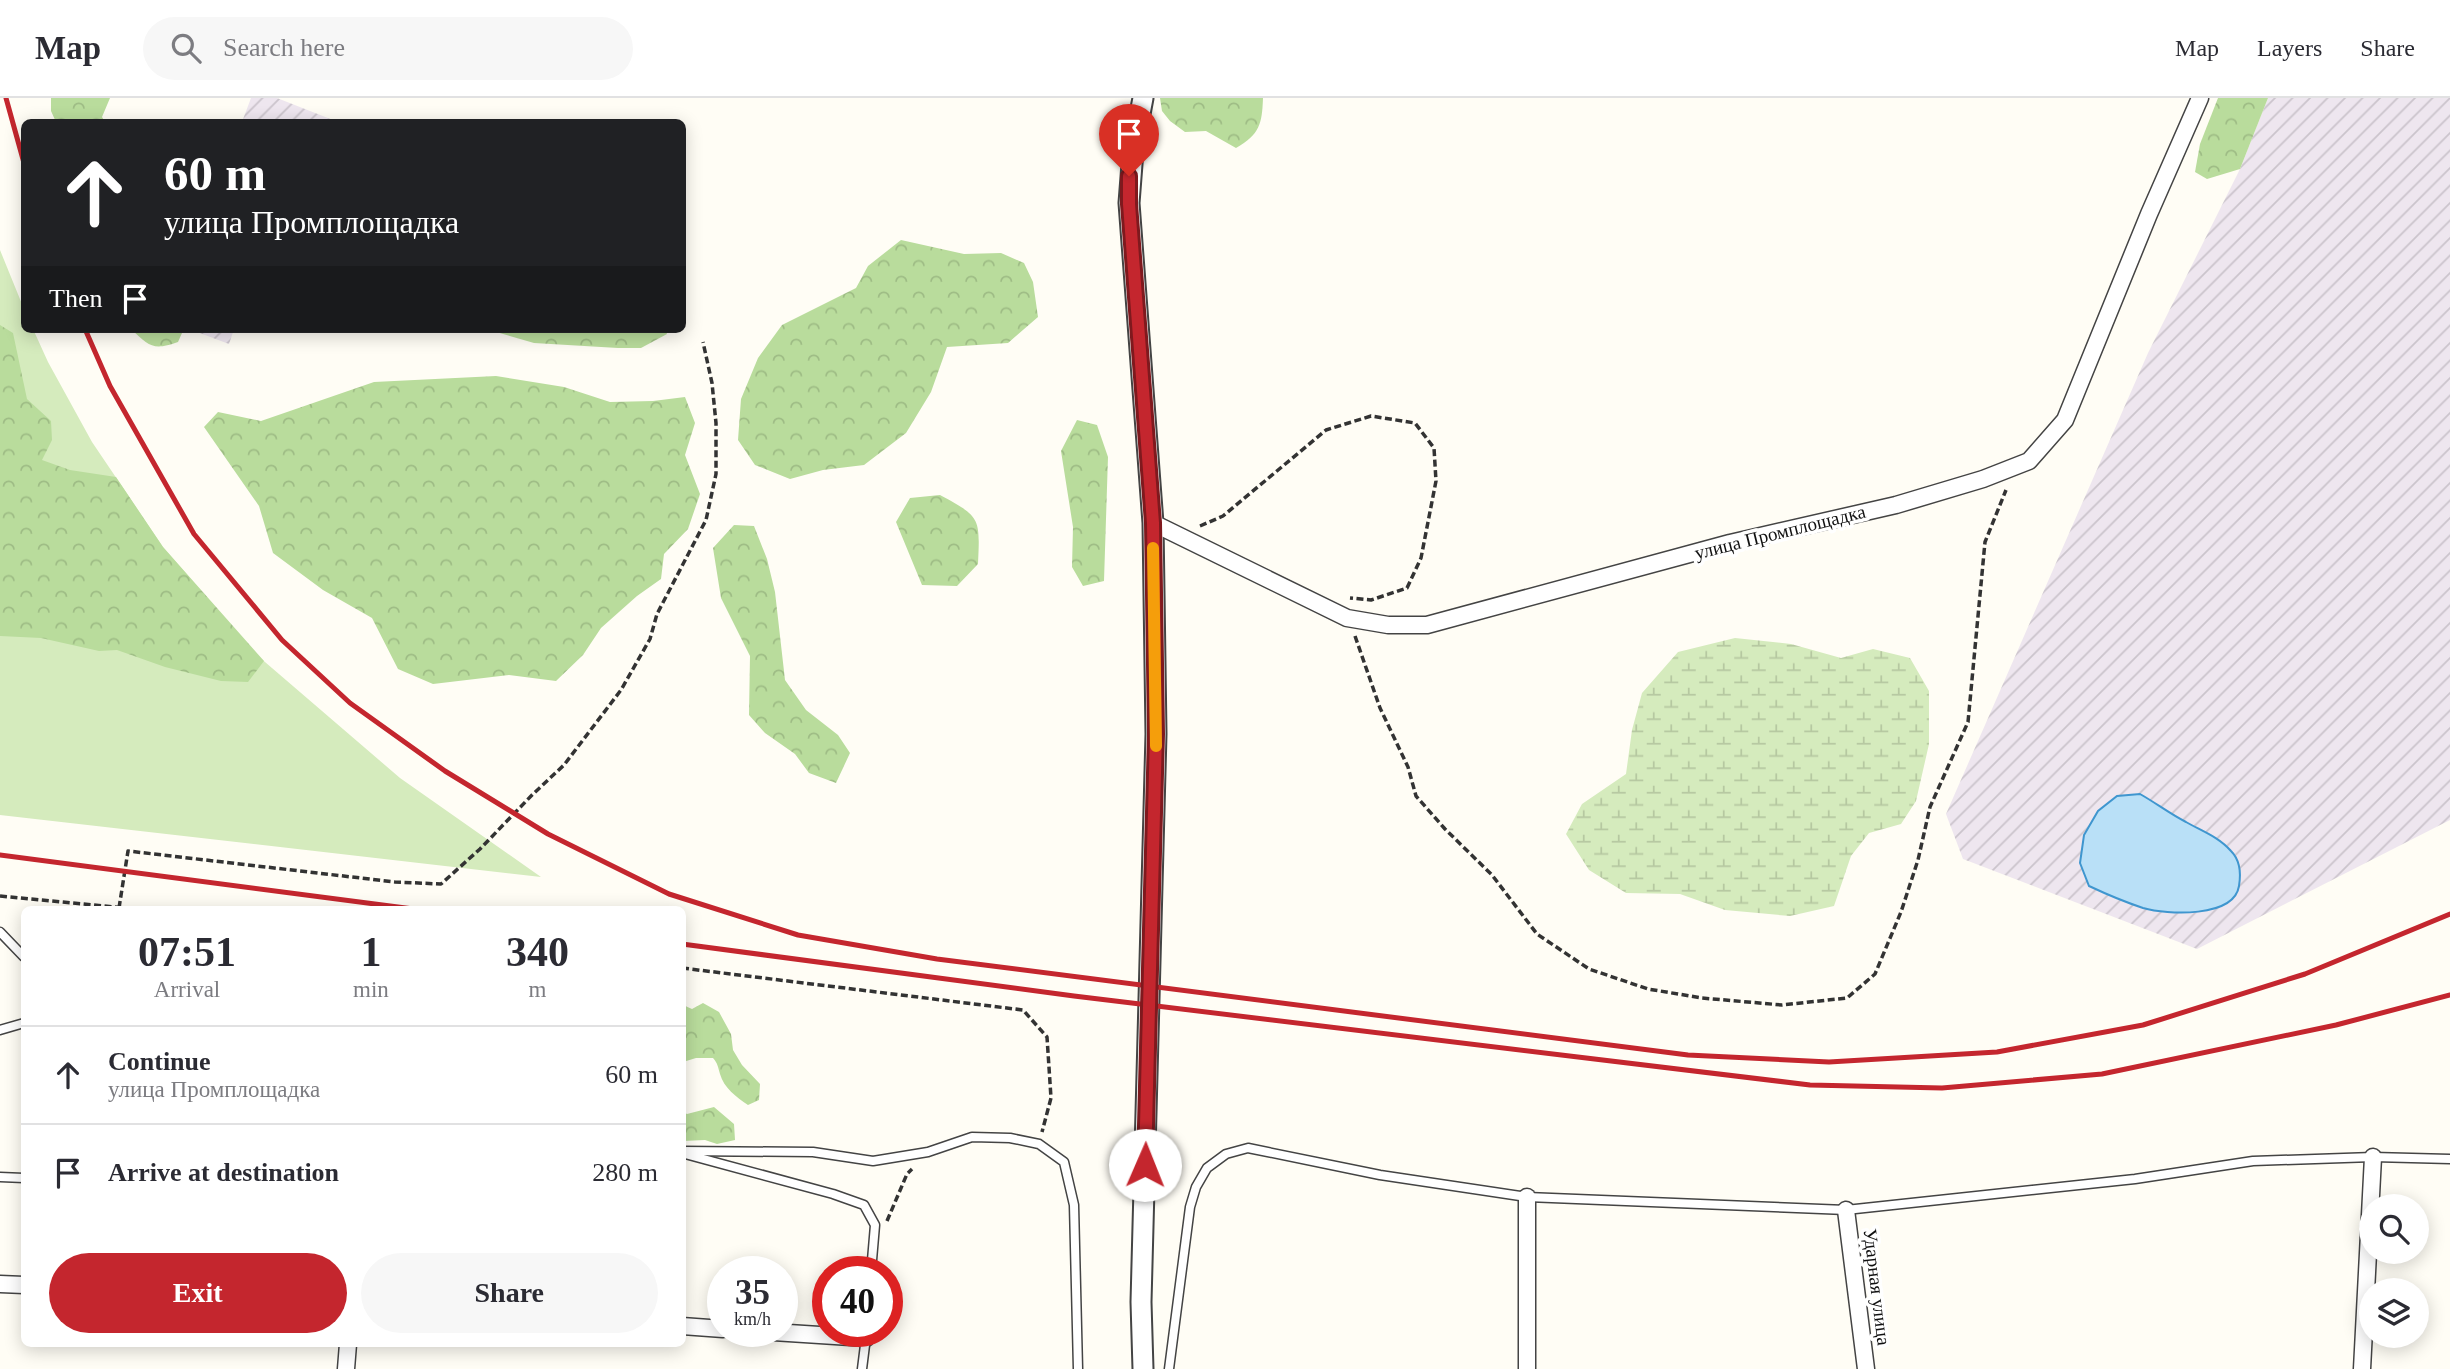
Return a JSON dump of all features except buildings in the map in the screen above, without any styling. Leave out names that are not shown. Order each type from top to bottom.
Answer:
[{"type":"street","points":[[1143,98],[1133,151],[1129,204],[1153,523],[1156,734],[1141,1302],[1143,1369]]},
{"type":"street","name":"улица Промплощадка","points":[[1153,523],[1347,618],[1388,625],[1427,625],[1730,543],[1896,505],[1983,480],[2029,461],[2065,420],[2149,214],[2200,98]]},
{"type":"street","points":[[2362,1369],[2373,1157]]},
{"type":"street","points":[[1527,1197],[1527,1369]]},
{"type":"street","name":"Ударная улица","points":[[1846,1210],[1866,1369]]},
{"type":"street","points":[[0,1284],[21,1285]]},
{"type":"street","points":[[686,1326],[707,1328]]},
{"type":"street","points":[[346,1369],[348,1347]]},
{"type":"lane","points":[[0,932],[21,954]]},
{"type":"lane","points":[[0,1030],[21,1024]]},
{"type":"lane","points":[[686,1152],[813,1152],[873,1161],[928,1152],[972,1137],[1010,1138],[1039,1144],[1064,1162],[1074,1205],[1078,1369]]},
{"type":"lane","points":[[1169,1369],[1190,1207],[1196,1187],[1208,1168],[1226,1154],[1248,1148],[1380,1175],[1527,1197],[1846,1210],[2135,1179],[2253,1161],[2373,1157],[2450,1159]]},
{"type":"lane","points":[[686,1153],[864,1205],[875,1225],[872,1256]]},
{"type":"lane","points":[[0,1177],[21,1178]]},
{"type":"lane","points":[[862,1369],[865,1347]]},
{"type":"path","points":[[119,906],[128,851],[395,882],[441,884],[480,849],[564,765],[621,690],[650,639],[657,614],[706,520],[716,474],[716,423],[712,383],[703,342]]},
{"type":"path","points":[[1179,535],[1223,516],[1326,430],[1371,416],[1415,424],[1434,448],[1436,481],[1420,558],[1407,588],[1371,600],[1346,598]]},
{"type":"path","points":[[1347,618],[1380,708],[1408,767],[1416,796],[1492,875],[1537,934],[1589,969],[1648,989],[1702,998],[1782,1005],[1847,998],[1875,974],[1901,912],[1918,860],[1930,807],[1968,722],[1985,542],[2015,466]]},
{"type":"path","points":[[0,896],[99,906]]},
{"type":"path","points":[[686,968],[1023,1010],[1047,1037],[1051,1098],[1039,1144]]},
{"type":"path","points":[[883,1231],[907,1174],[928,1152]]},
{"type":"shaded area","points":[[251,98],[277,98],[330,119],[243,119]]},
{"type":"shaded area","points":[[2268,98],[2450,98],[2450,820],[2197,949],[1963,859],[1946,814],[2148,353],[2240,169]]},
{"type":"shaded area","points":[[200,333],[233,333],[229,344]]},
{"type":"green space","points":[[51,98],[110,98],[103,119],[55,119],[51,111]]},
{"type":"green space","points":[[1160,98],[1263,98],[1262,115],[1255,133],[1236,148],[1206,131],[1185,132],[1162,111]]},
{"type":"green space","points":[[2218,98],[2268,98],[2240,169],[2207,179],[2195,172],[2200,144]]},
{"type":"green space","points":[[901,240],[964,254],[1001,253],[1024,263],[1033,282],[1038,317],[1008,343],[947,347],[931,392],[906,433],[864,465],[823,470],[790,479],[755,465],[738,440],[741,399],[758,358],[782,325],[856,288],[868,266]]},
{"type":"green space","points":[[0,250],[21,302],[21,333],[35,333],[92,442],[163,547],[258,656],[400,778],[541,877],[0,815]]},
{"type":"green space","points":[[0,325],[13,333],[27,399],[51,421],[52,440],[42,460],[70,470],[116,477],[163,547],[264,661],[248,682],[221,681],[165,667],[117,650],[99,651],[41,638],[0,636]]},
{"type":"green space","points":[[136,333],[182,333],[178,342],[163,346],[147,343]]},
{"type":"green space","points":[[500,333],[667,334],[641,348],[534,343]]},
{"type":"green space","points":[[496,376],[564,387],[610,402],[685,397],[695,423],[685,455],[700,494],[688,529],[664,554],[661,579],[601,628],[583,655],[556,681],[509,675],[433,684],[398,669],[372,618],[323,590],[273,553],[259,506],[204,427],[218,412],[261,421],[374,382]]},
{"type":"green space","points":[[1077,420],[1097,425],[1108,457],[1104,581],[1083,586],[1072,567],[1073,527],[1061,451]]},
{"type":"green space","points":[[940,495],[971,514],[978,528],[978,564],[957,586],[922,585],[896,522],[910,498]]},
{"type":"green space","points":[[734,525],[754,526],[767,559],[775,592],[785,680],[806,710],[838,735],[850,753],[836,783],[809,773],[795,754],[765,733],[749,715],[750,656],[721,598],[713,548]]},
{"type":"green space","points":[[1735,638],[1791,644],[1841,658],[1873,649],[1910,658],[1929,691],[1929,744],[1916,801],[1901,824],[1869,833],[1851,856],[1834,906],[1790,916],[1725,910],[1680,894],[1626,893],[1589,870],[1566,834],[1582,804],[1626,774],[1632,730],[1642,693],[1678,652]]},
{"type":"green space","points":[[703,1003],[719,1012],[731,1034],[733,1050],[742,1065],[760,1084],[759,1100],[748,1105],[727,1088],[713,1058],[686,1061],[686,1006],[692,1009]]},
{"type":"green space","points":[[714,1107],[734,1124],[735,1140],[717,1144],[705,1140],[686,1141],[687,1114]]},
{"type":"water","points":[[2140,794],[2216,838],[2231,851],[2238,863],[2239,886],[2234,896],[2225,904],[2198,912],[2167,912],[2143,908],[2089,886],[2080,863],[2084,835],[2098,811],[2117,796]]},
{"type":"railway","points":[[6,98],[21,152]]},
{"type":"railway","points":[[87,333],[110,386],[194,534],[282,640],[350,703],[445,771],[548,834],[669,894],[798,935],[937,959],[1688,1055],[1829,1062],[1997,1052],[2143,1025],[2305,974],[2450,914]]},
{"type":"railway","points":[[0,855],[390,906]]},
{"type":"railway","points":[[686,945],[1074,996],[1810,1085],[1942,1088],[2102,1074],[2336,1025],[2450,995]]},
{"type":"slow traffic","points":[[1153,548],[1156,746]]},
{"type":"route","points":[[1129,176],[1153,523],[1154,576],[1156,734],[1145,1165]]}]
